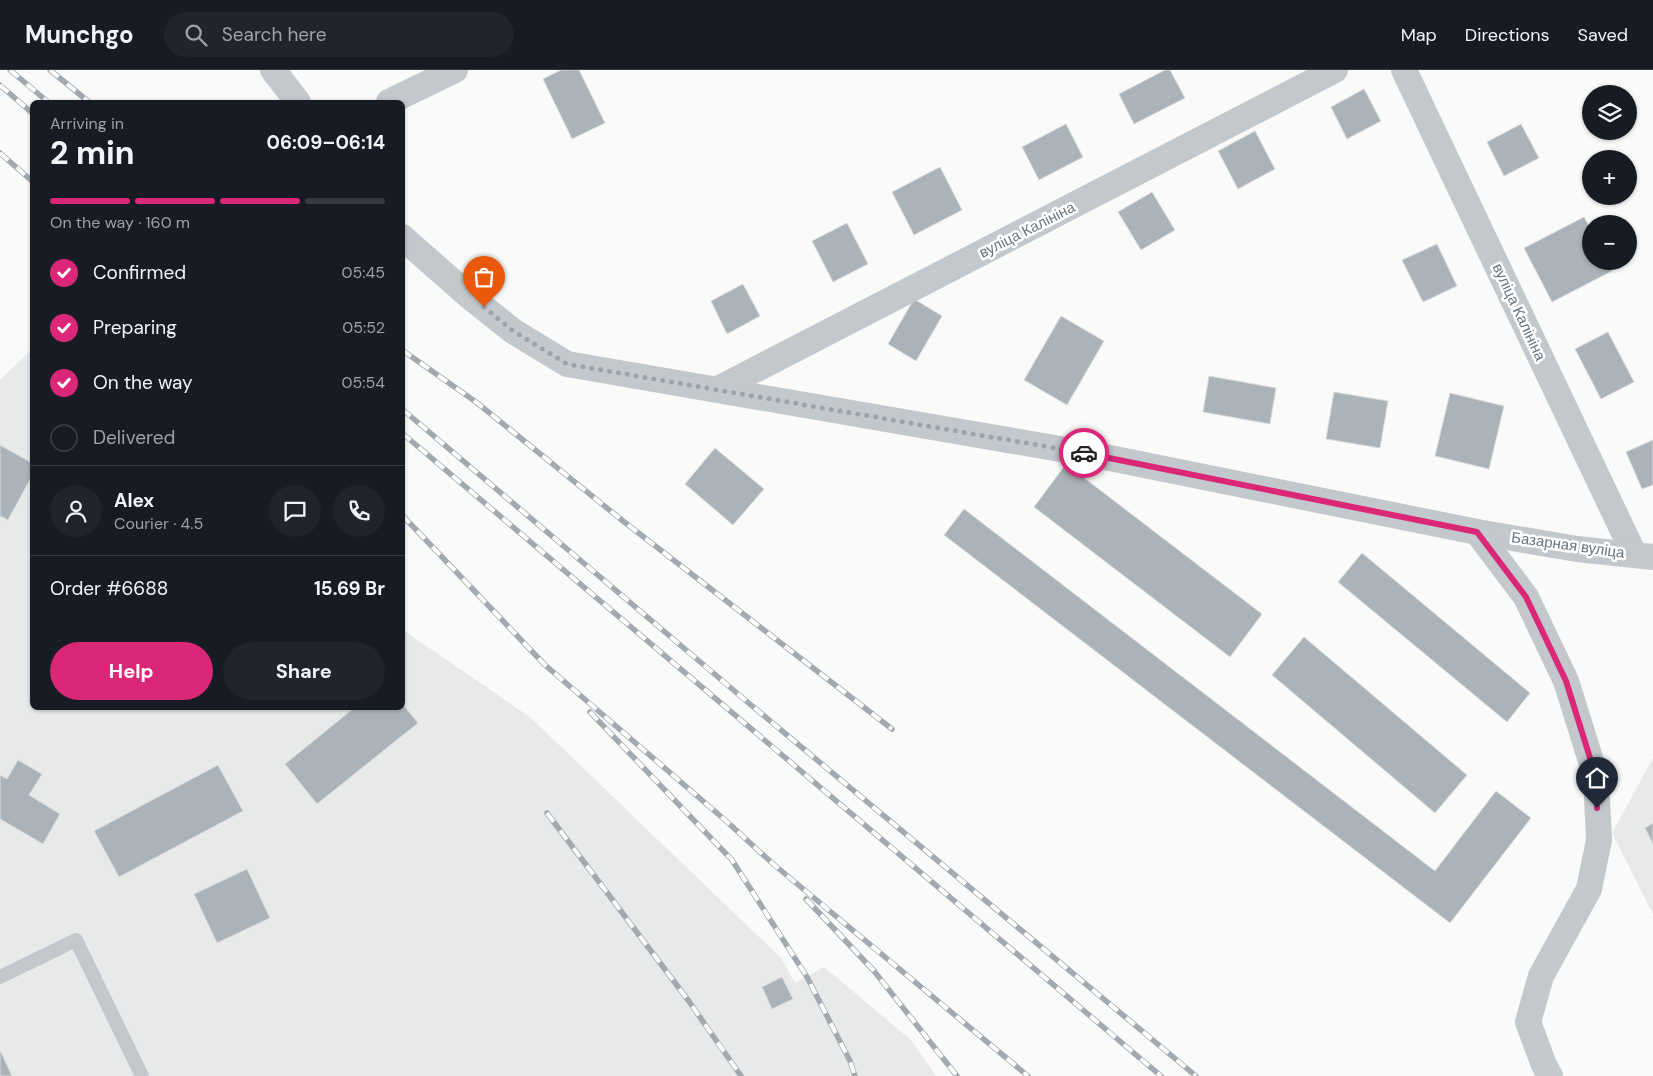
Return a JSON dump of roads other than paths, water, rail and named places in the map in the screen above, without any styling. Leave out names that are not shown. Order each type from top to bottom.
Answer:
[{"type":"street","points":[[273,70],[296,100]]},
{"type":"street","points":[[393,100],[455,70]]},
{"type":"street","name":"вуліца Калініна","points":[[718,389],[1336,70]]},
{"type":"street","name":"вуліца Калініна","points":[[1404,70],[1643,556]]},
{"type":"street","name":"Базарная вуліца","points":[[405,240],[469,296],[513,331],[567,364],[1096,455],[1477,532],[1577,549],[1643,556]]},
{"type":"street","points":[[1477,532],[1526,597],[1566,681],[1596,777],[1598,840],[1589,888],[1541,976],[1528,1022],[1550,1076]]},
{"type":"lane","points":[[0,977],[76,940],[142,1076]]},
{"type":"railway","points":[[10,70],[46,100]]},
{"type":"railway","points":[[50,70],[87,100]]},
{"type":"railway","points":[[0,85],[30,111]]},
{"type":"railway","points":[[0,153],[30,179]]},
{"type":"railway","points":[[405,352],[476,402],[623,521],[892,729]]},
{"type":"railway","points":[[405,412],[751,705],[1196,1076]]},
{"type":"railway","points":[[405,436],[1161,1076]]},
{"type":"railway","points":[[405,518],[545,665],[725,820],[772,863],[1028,1076]]},
{"type":"railway","points":[[590,712],[732,860],[807,977],[850,1061],[855,1076]]},
{"type":"railway","points":[[547,813],[688,1000],[741,1076]]},
{"type":"railway","points":[[806,899],[874,971],[957,1076]]}]
